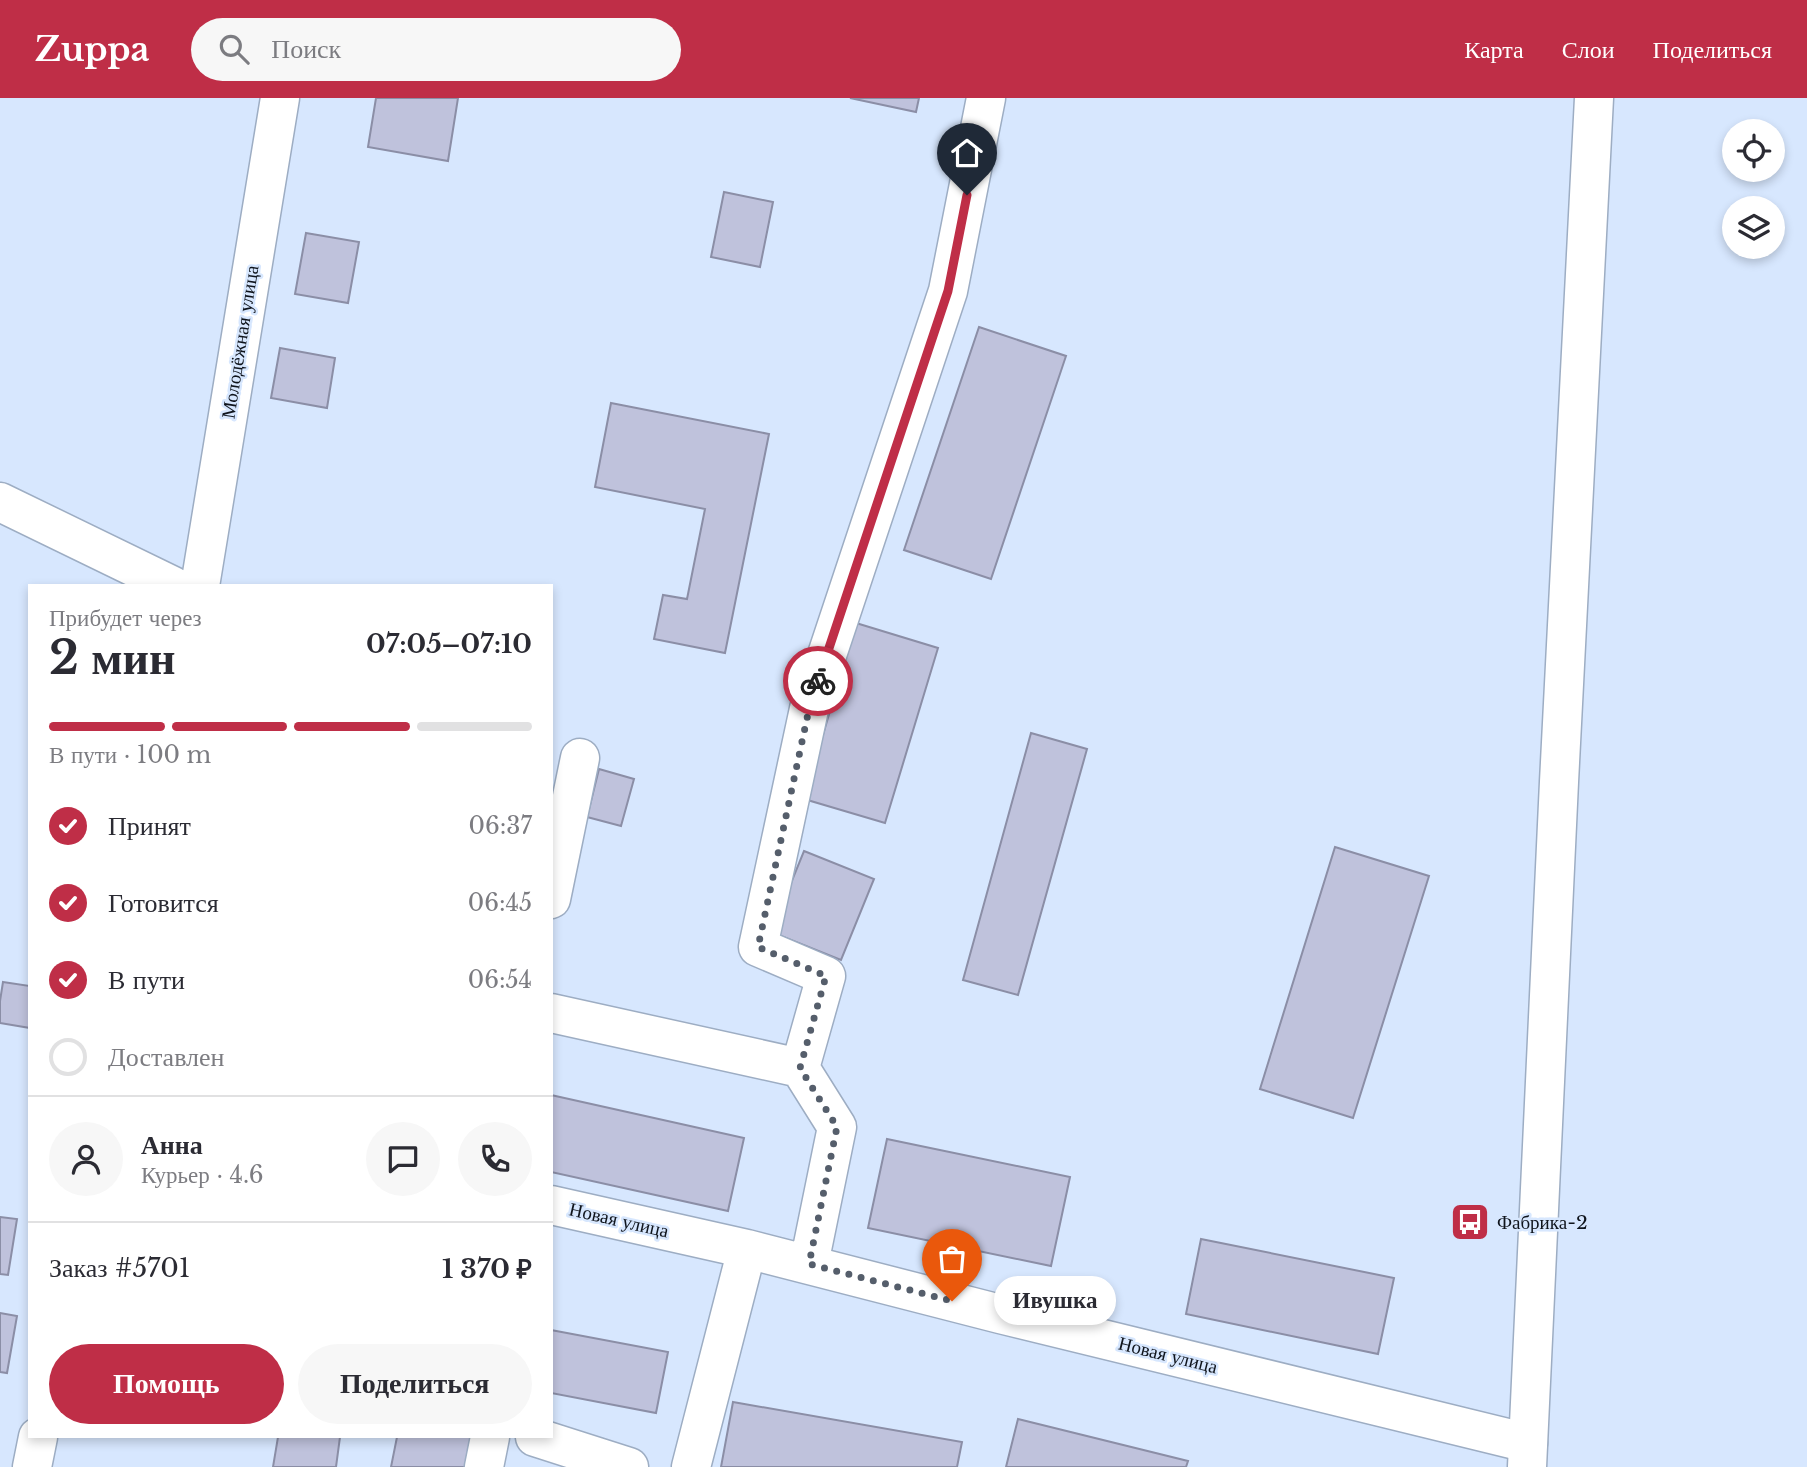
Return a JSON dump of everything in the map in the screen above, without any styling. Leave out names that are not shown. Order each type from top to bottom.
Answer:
[{"type":"street","name":"Молодёжная улица","points":[[200,584],[280,98]]},
{"type":"street","points":[[800,1068],[826,976],[758,947],[809,709],[948,291],[986,98]]},
{"type":"street","points":[[1527,1455],[1594,98]]},
{"type":"street","points":[[0,502],[169,584]]},
{"type":"street","points":[[553,889],[580,758]]},
{"type":"street","points":[[553,1013],[800,1068],[837,1127],[809,1264]]},
{"type":"street","name":"Новая улица","points":[[553,1205],[809,1264],[1527,1455]]},
{"type":"street","points":[[691,1467],[747,1249]]},
{"type":"street","points":[[32,1467],[38,1438]]},
{"type":"street","points":[[484,1467],[490,1438]]},
{"type":"street","points":[[538,1438],[629,1467]]},
{"type":"building","points":[[376,98],[458,98],[448,161],[368,147]]},
{"type":"building","points":[[850,98],[919,98],[916,112]]},
{"type":"building","points":[[724,192],[773,202],[760,267],[711,257]]},
{"type":"building","points":[[306,233],[359,242],[348,303],[295,294]]},
{"type":"building","points":[[979,327],[1066,356],[991,579],[904,550]]},
{"type":"building","points":[[280,348],[335,358],[327,408],[271,398]]},
{"type":"building","points":[[611,403],[769,434],[725,653],[654,639],[663,595],[687,599],[705,509],[595,487]]},
{"type":"building","points":[[856,623],[938,648],[885,823],[804,799]]},
{"type":"building","points":[[1031,733],[1087,749],[1018,995],[963,980]]},
{"type":"building","points":[[599,769],[634,779],[621,826],[587,817]]},
{"type":"building","points":[[1335,847],[1429,876],[1353,1118],[1260,1089]]},
{"type":"building","points":[[804,851],[874,879],[841,960],[771,932]]},
{"type":"building","points":[[3,982],[28,986],[28,1028],[0,1023]]},
{"type":"building","points":[[553,1095],[744,1138],[728,1211],[553,1172]]},
{"type":"building","points":[[887,1139],[1070,1177],[1051,1266],[868,1228]]},
{"type":"building","points":[[0,1217],[17,1219],[8,1275],[0,1274]]},
{"type":"building","points":[[1201,1239],[1394,1278],[1378,1354],[1186,1314]]},
{"type":"building","points":[[0,1313],[17,1316],[7,1373],[0,1372]]},
{"type":"building","points":[[553,1330],[668,1352],[656,1413],[553,1393]]},
{"type":"building","points":[[733,1402],[962,1442],[957,1467],[721,1467]]},
{"type":"building","points":[[1018,1419],[1188,1461],[1186,1467],[1006,1467]]},
{"type":"building","points":[[278,1438],[340,1438],[336,1467],[273,1467]]},
{"type":"building","points":[[397,1438],[476,1438],[470,1467],[391,1467]]},
{"type":"way so far","points":[[818,681],[809,709],[758,947],[826,976],[800,1068],[837,1127],[809,1264],[952,1301]]},
{"type":"place","name":"Фабрика-2","points":[[1470,1222]]},
{"type":"place","name":"Ивушка","points":[[952,1301]]},
{"type":"route","points":[[818,681],[948,291],[967,195]]}]
